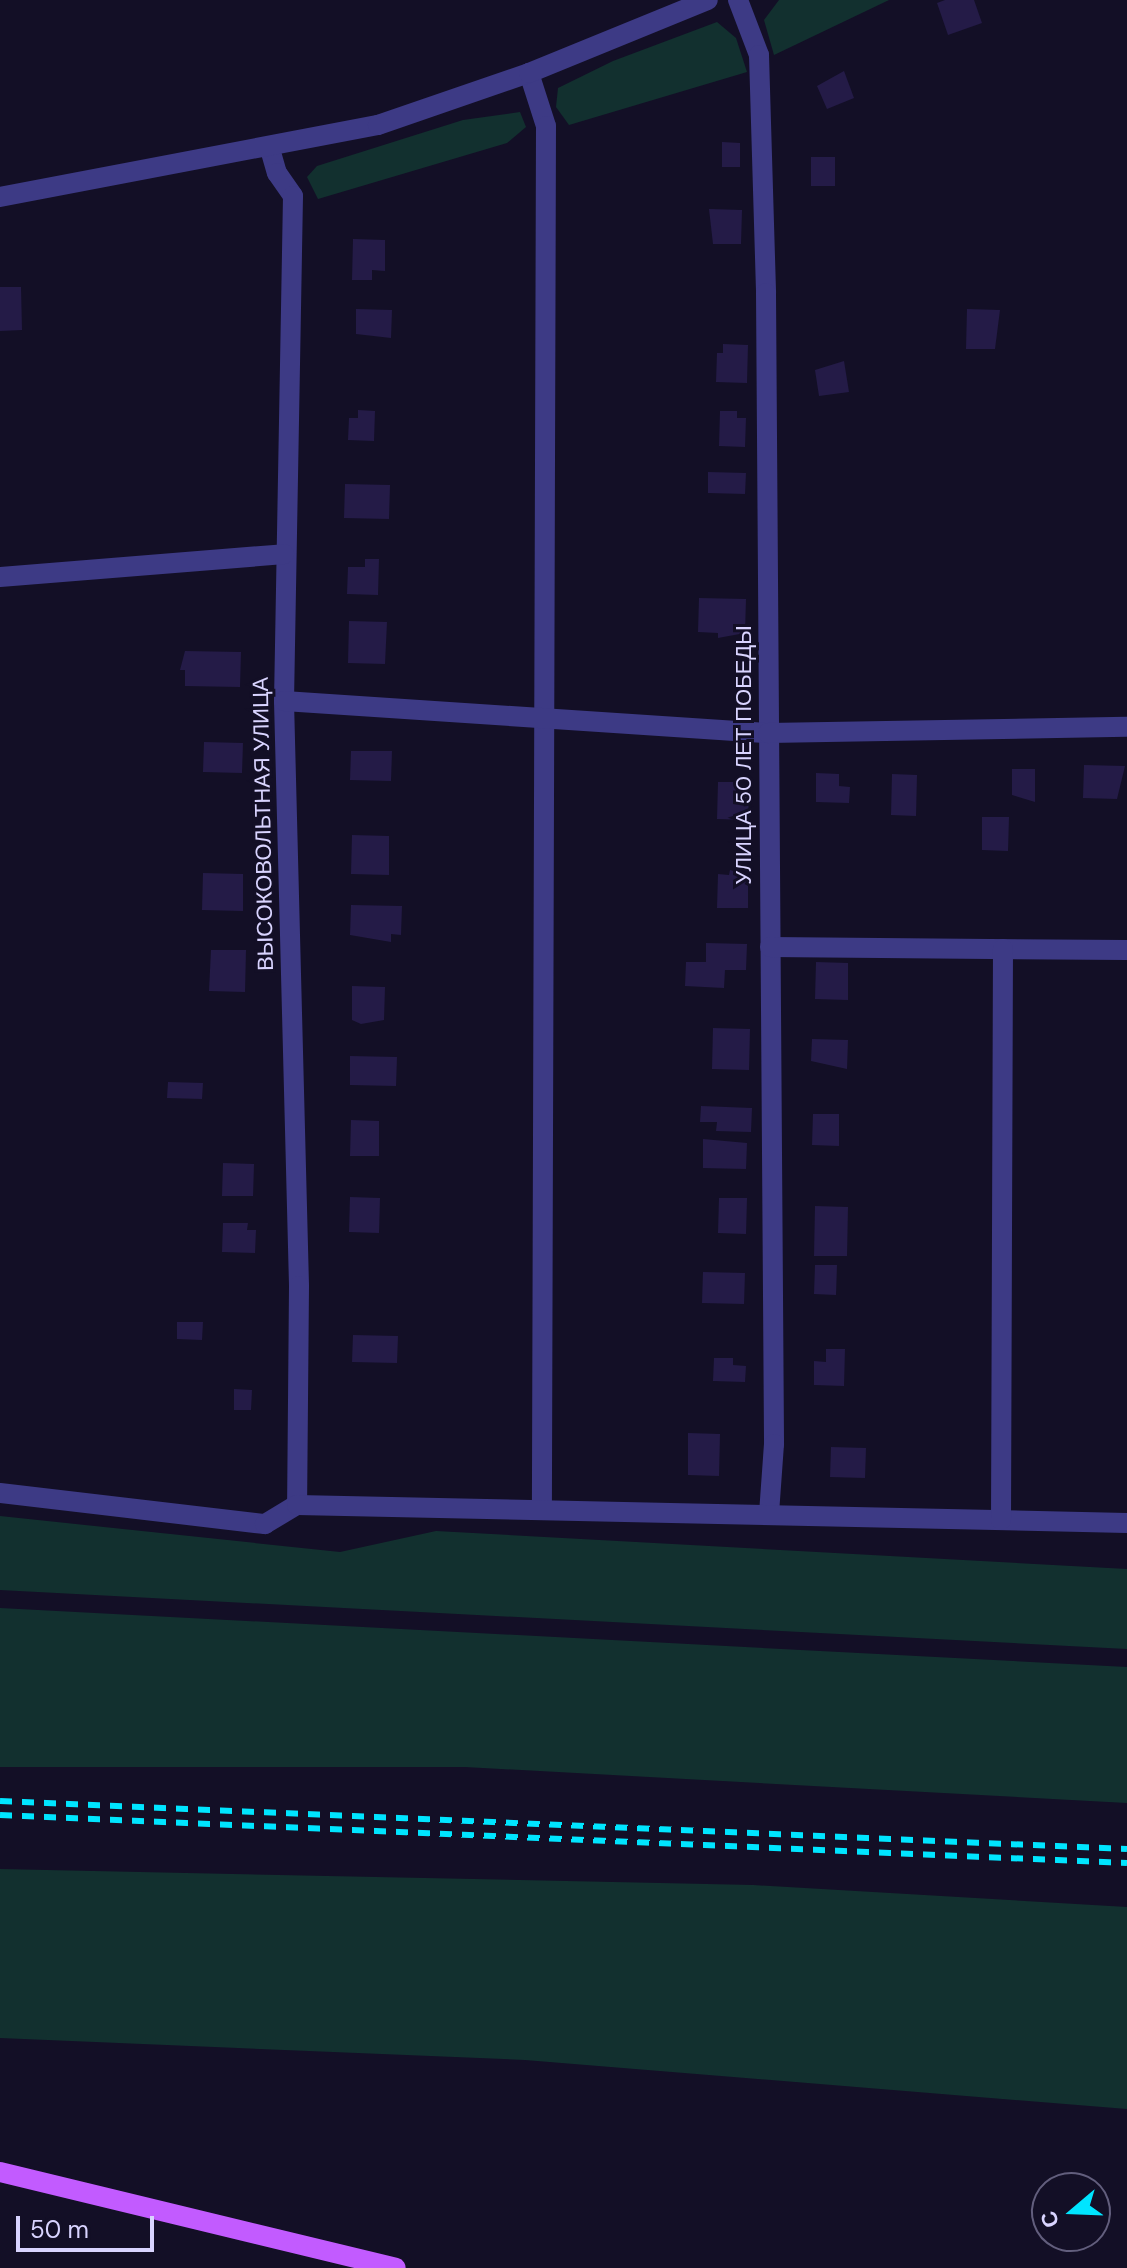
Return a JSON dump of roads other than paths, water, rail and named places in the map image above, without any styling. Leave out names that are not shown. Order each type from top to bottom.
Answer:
[{"type":"main road","points":[[0,2172],[396,2268]]},
{"type":"street","points":[[0,197],[270,149],[378,125],[529,73],[708,0]]},
{"type":"street","name":"УЛИЦА 50 ЛЕТ ПОБЕДЫ","points":[[738,0],[759,55],[774,1444],[769,1514]]},
{"type":"street","points":[[529,73],[546,126],[542,1510]]},
{"type":"street","name":"ВЫСОКОВОЛЬТНАЯ УЛИЦА","points":[[270,149],[277,173],[293,196],[284,554],[284,701],[299,1286],[297,1505]]},
{"type":"street","points":[[0,577],[284,554]]},
{"type":"street","points":[[284,701],[768,733],[1127,727]]},
{"type":"street","points":[[770,947],[1127,950]]},
{"type":"street","points":[[1001,1520],[1003,949]]},
{"type":"street","points":[[0,1493],[265,1524],[297,1505],[1127,1523]]},
{"type":"railway","points":[[0,1801],[1127,1849]]},
{"type":"railway","points":[[0,1815],[1127,1863]]}]
